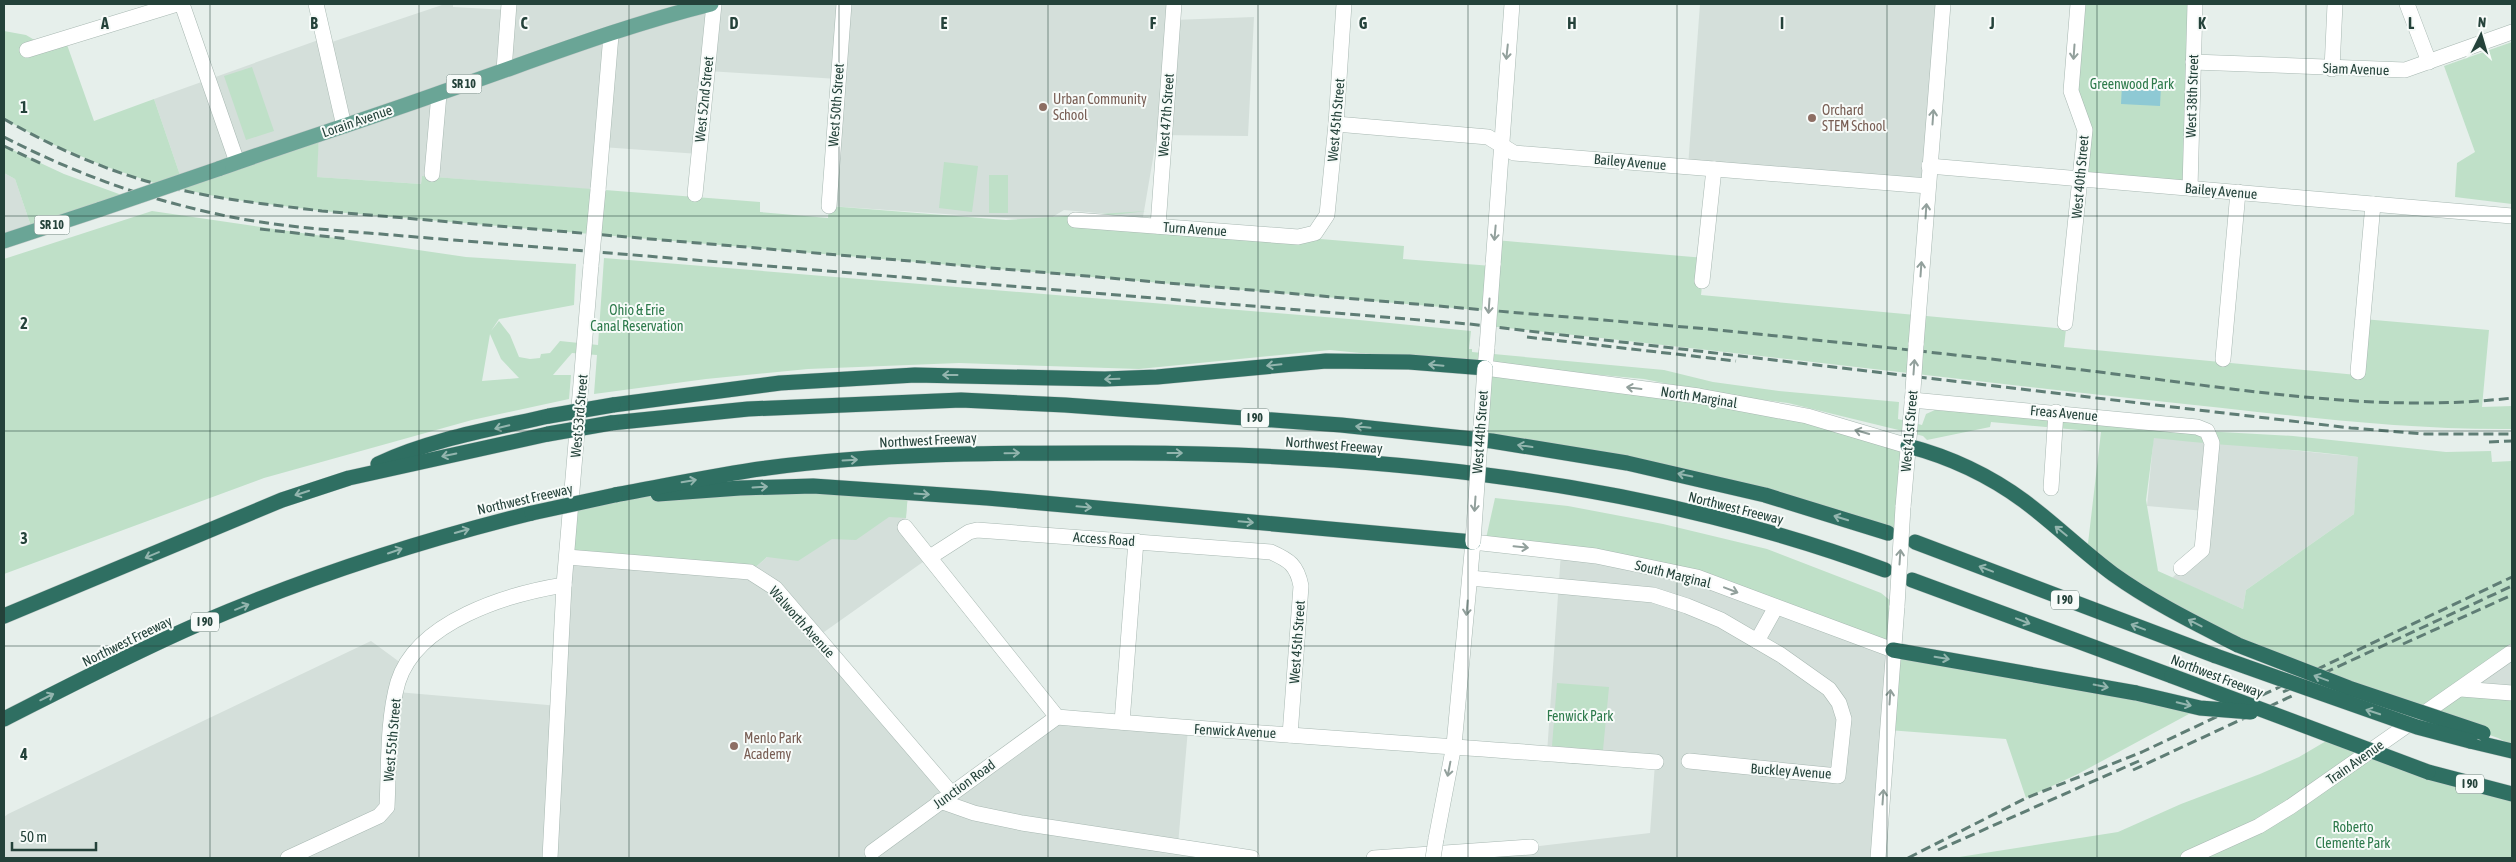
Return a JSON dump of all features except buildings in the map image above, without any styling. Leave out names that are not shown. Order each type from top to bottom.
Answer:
[{"type":"highway","points":[[349,478],[396,456],[466,435],[549,416],[613,405],[780,383],[915,375],[1105,379],[1157,377],[1326,361],[1409,362],[1485,368]]},
{"type":"highway","name":"Northwest Freeway","points":[[4,616],[282,500],[349,478],[548,434],[611,423],[748,408],[961,400],[1065,405],[1341,425],[1492,441],[1627,463],[1766,495],[1888,533]]},
{"type":"highway","points":[[1908,446],[1956,462],[1996,482],[2024,501],[2112,573],[2173,611],[2238,645],[2477,737],[2512,745]]},
{"type":"highway","name":"Northwest Freeway","points":[[4,719],[193,627],[305,581],[415,544],[619,494],[768,468],[916,456],[1062,453],[1219,454],[1422,468],[1569,488],[1740,524],[1812,545],[1885,570]]},
{"type":"highway","points":[[619,494],[682,493],[740,488],[813,486],[987,498],[1472,542]]},
{"type":"highway","name":"Northwest Freeway","points":[[1915,542],[2216,656],[2360,708],[2417,727],[2477,737],[2512,751]]},
{"type":"highway","name":"Northwest Freeway","points":[[1912,580],[2428,772],[2512,794]]},
{"type":"highway","points":[[1894,650],[2136,693],[2200,708],[2270,714]]},
{"type":"main road","name":"Lorain Avenue","points":[[4,241],[101,210],[218,168],[611,35],[676,8],[713,4]]},
{"type":"street","points":[[26,50],[177,4]]},
{"type":"street","points":[[182,4],[237,162]]},
{"type":"street","points":[[316,4],[344,126]]},
{"type":"street","points":[[504,70],[509,4]]},
{"type":"street","name":"West 52nd Street","points":[[694,194],[713,4]]},
{"type":"street","name":"West 50th Street","points":[[829,206],[844,4]]},
{"type":"street","name":"West 47th Street","points":[[1158,226],[1174,4]]},
{"type":"street","name":"West 45th Street","points":[[1314,233],[1327,214],[1336,124],[1344,4]]},
{"type":"street","name":"West 44th Street","points":[[1433,858],[1454,745],[1470,578],[1512,4]]},
{"type":"street","name":"West 41st Street","points":[[1878,858],[1903,507],[1943,4]]},
{"type":"street","name":"West 40th Street","points":[[2065,323],[2085,130],[2071,91],[2078,4]]},
{"type":"street","name":"West 38th Street","points":[[2190,188],[2195,4]]},
{"type":"street","points":[[2332,69],[2336,4]]},
{"type":"street","points":[[2406,4],[2429,62]]},
{"type":"street","name":"Siam Avenue","points":[[2193,62],[2332,69],[2405,70],[2512,32]]},
{"type":"street","name":"West 53rd Street","points":[[550,858],[564,585],[611,35]]},
{"type":"street","points":[[432,174],[439,94]]},
{"type":"street","name":"Bailey Avenue","points":[[1336,124],[1488,137],[1514,153],[1928,186]]},
{"type":"street","name":"Bailey Avenue","points":[[1929,166],[2512,216]]},
{"type":"street","points":[[1702,281],[1714,169]]},
{"type":"street","points":[[2223,359],[2238,192]]},
{"type":"street","points":[[2358,372],[2374,204]]},
{"type":"street","name":"Turn Avenue","points":[[1075,220],[1298,237],[1314,233]]},
{"type":"street","name":"North Marginal","points":[[1485,368],[1728,402],[1807,416],[1908,446]]},
{"type":"street","name":"Freas Avenue","points":[[1912,395],[2197,427],[2207,431],[2211,439],[2202,550],[2181,568]]},
{"type":"street","points":[[2051,488],[2056,412]]},
{"type":"street","points":[[905,527],[1057,717]]},
{"type":"street","name":"Access Road","points":[[930,557],[969,532],[977,530],[1271,552],[1283,557]]},
{"type":"street","points":[[1122,722],[1136,541]]},
{"type":"street","name":"South Marginal","points":[[1472,542],[1596,556],[1697,577],[1894,650]]},
{"type":"street","name":"Walworth Avenue","points":[[567,557],[724,569],[750,572],[763,579],[775,588],[945,797],[974,813],[1088,835],[1178,845],[1252,858]]},
{"type":"street","name":"West 45th Street","points":[[1283,557],[1296,568],[1301,586],[1290,735]]},
{"type":"street","name":"Buckley Avenue","points":[[1470,578],[1653,595],[1687,606],[1721,620],[1758,641],[1823,684],[1839,703],[1844,719],[1844,734],[1838,776],[1689,762]]},
{"type":"street","name":"West 55th Street","points":[[288,858],[379,816],[387,807],[393,713],[398,682],[405,666],[432,635],[458,619],[487,606],[530,590],[564,585]]},
{"type":"street","points":[[1758,641],[1776,607]]},
{"type":"street","name":"Train Avenue","points":[[2188,858],[2259,826],[2290,807],[2512,652]]},
{"type":"street","points":[[2461,689],[2512,693]]},
{"type":"street","name":"Fenwick Avenue","points":[[1057,717],[1290,735],[1454,745],[1656,762]]},
{"type":"street","name":"Junction Road","points":[[872,852],[1057,717]]},
{"type":"street","points":[[1374,858],[1531,847]]},
{"type":"shaded area","points":[[445,4],[453,4],[453,7],[508,10],[509,4],[1173,4],[1173,20],[1254,17],[1248,136],[1157,135],[1143,217],[1064,210],[1046,221],[829,206],[838,79],[707,71],[699,154],[602,147],[598,190],[422,176],[421,184],[316,177],[319,135],[182,181],[154,99],[324,38],[326,44]]},
{"type":"shaded area","name":"Orchard STEM School","points":[[1700,4],[1943,4],[1928,186],[1688,167]]},
{"type":"shaded area","points":[[4,173],[15,179],[33,232],[4,241]]},
{"type":"shaded area","points":[[2155,423],[2221,443],[2359,457],[2354,514],[2246,590],[2243,609],[2172,578],[2202,550],[2205,511],[2147,506]]},
{"type":"shaded area","points":[[847,488],[908,493],[905,527],[930,557],[817,637],[950,793],[1057,717],[1188,729],[1178,845],[1252,858],[4,858],[4,817],[8,814],[371,641],[405,666],[397,692],[559,706],[567,557],[750,572]]},
{"type":"shaded area","points":[[1561,552],[1697,577],[1893,650],[1878,858],[1374,858],[1531,847],[1650,833],[1655,763],[1547,753]]},
{"type":"shaded area","points":[[2512,652],[2512,693],[2461,689]]},
{"type":"green space","name":"Greenwood Park","points":[[2078,4],[2195,4],[2190,188],[2081,178],[2085,130],[2071,91]]},
{"type":"green space","points":[[4,31],[26,35],[43,45],[65,39],[94,121],[154,99],[182,181],[319,134],[317,177],[421,184],[422,176],[760,202],[760,212],[828,218],[829,206],[1006,220],[1147,211],[1079,219],[1404,246],[1403,259],[1492,266],[1495,240],[1705,258],[1701,295],[2066,329],[2064,347],[2357,375],[2363,319],[2489,330],[2482,407],[2512,406],[2512,429],[2423,427],[2334,420],[1488,326],[1489,311],[322,211],[229,199],[157,184],[104,166],[45,141],[4,119]]},
{"type":"green space","points":[[2512,42],[2512,204],[2455,197],[2457,163],[2475,152],[2444,66]]},
{"type":"green space","points":[[252,67],[274,131],[246,140],[224,76]]},
{"type":"green space","points":[[4,146],[64,174],[130,198],[33,232],[15,179],[4,173]]},
{"type":"green space","points":[[944,162],[978,166],[972,212],[939,208]]},
{"type":"green space","points":[[989,175],[1008,175],[1008,213],[989,213]]},
{"type":"green space","name":"Ohio & Erie Canal Reservation","points":[[152,211],[466,257],[576,264],[574,305],[499,319],[491,331],[499,321],[510,335],[519,357],[530,359],[540,358],[541,354],[550,353],[560,341],[598,345],[604,258],[1349,319],[1471,331],[1469,349],[1472,349],[1472,352],[1664,370],[1713,382],[1779,391],[1899,402],[1898,419],[1922,425],[1926,414],[1935,410],[2203,431],[2293,436],[2446,452],[2491,451],[2492,462],[2512,461],[2512,652],[2462,688],[2512,693],[2512,745],[2498,738],[2238,645],[2087,552],[2101,432],[1991,422],[1990,427],[1927,440],[1923,436],[1788,403],[1717,394],[1644,379],[1550,372],[1330,350],[1139,369],[959,363],[808,369],[706,379],[594,394],[597,355],[572,353],[553,375],[571,375],[569,399],[472,420],[264,478],[4,574],[4,259]],"holes":[[[490,334],[501,359],[519,378],[482,381]],[[2154,438],[2358,457],[2354,514],[2246,590],[2243,609],[2158,571],[2146,500]]]},
{"type":"green space","points":[[1485,368],[1699,396],[1908,446],[1901,539],[1765,495],[1480,439]]},
{"type":"green space","points":[[908,493],[906,518],[889,517],[856,540],[832,539],[798,561],[767,557],[750,572],[567,557],[572,505],[624,494]]},
{"type":"green space","points":[[1495,498],[1568,506],[1663,524],[1767,549],[1881,593],[1897,606],[1893,649],[2200,708],[2078,774],[2026,798],[2006,739],[1888,730],[1893,650],[1697,577],[1485,543]]},
{"type":"green space","name":"Fenwick Park","points":[[1557,683],[1609,687],[1603,750],[1552,746]]},
{"type":"green space","name":"Roberto Clemente Park","points":[[2333,737],[2512,794],[2512,858],[1953,858],[2118,832],[2181,804],[2299,757]]},
{"type":"water","points":[[2122,84],[2161,86],[2160,106],[2121,104]]},
{"type":"railway","points":[[4,119],[40,139],[78,156],[137,178],[177,189],[218,197],[322,211],[1697,328],[2070,368],[2317,398],[2415,403],[2512,398]]},
{"type":"railway","points":[[4,137],[55,162],[135,192],[189,208],[254,221],[292,226],[1469,324],[2351,428],[2425,434],[2512,434]]},
{"type":"railway","points":[[4,146],[42,164]]},
{"type":"railway","points":[[260,229],[349,239]]},
{"type":"railway","points":[[1527,337],[1736,361]]},
{"type":"railway","points":[[2489,442],[2512,441]]},
{"type":"railway","points":[[1908,858],[2026,798],[2142,752],[2512,577]]},
{"type":"railway","points":[[2283,692],[2512,586]]},
{"type":"railway","points":[[2403,644],[2512,595]]},
{"type":"railway","points":[[2133,770],[2296,694]]},
{"type":"railway","points":[[1938,850],[2139,761]]},
{"type":"place","name":"Urban Community School","points":[[1043,107]]},
{"type":"place","name":"Orchard STEM School","points":[[1812,118]]},
{"type":"place","name":"Menlo Park Academy","points":[[734,746]]}]
